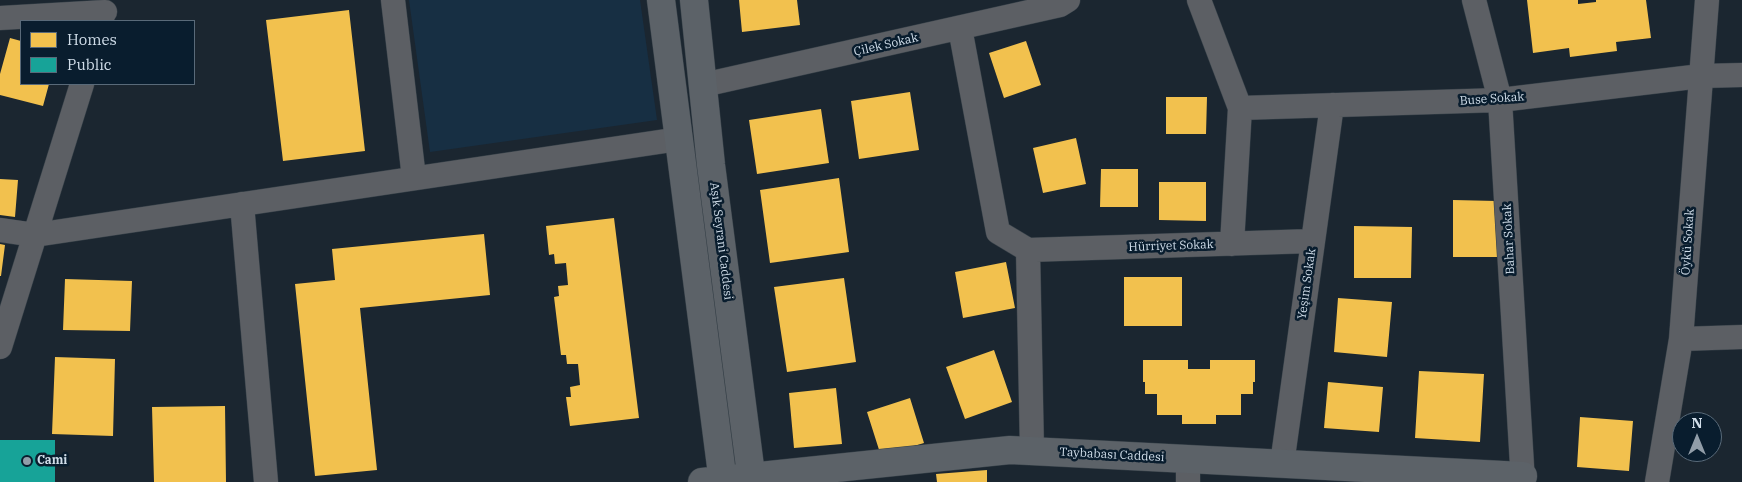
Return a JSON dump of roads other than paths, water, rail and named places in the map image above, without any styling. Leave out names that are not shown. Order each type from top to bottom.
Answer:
[{"type":"main road","points":[[661,0],[679,139],[716,481]]},
{"type":"main road","name":"Aşık Seyrani Caddesi","points":[[694,0],[751,480]]},
{"type":"main road","name":"Taybabası Caddesi","points":[[716,481],[751,480],[1010,450],[1188,470],[1282,464],[1523,479]]},
{"type":"street","points":[[393,0],[414,178]]},
{"type":"street","points":[[1199,0],[1240,108],[1232,244]]},
{"type":"street","name":"Bahar Sokak","points":[[1474,0],[1500,100],[1523,479]]},
{"type":"street","name":"Öykü Sokak","points":[[1657,482],[1681,339],[1706,0]]},
{"type":"street","name":"Çilek Sokak","points":[[703,85],[960,28],[1062,2]]},
{"type":"street","points":[[0,18],[105,11]]},
{"type":"street","points":[[960,28],[998,232],[1028,250],[1032,451]]},
{"type":"street","name":"Buse Sokak","points":[[1240,108],[1500,100],[1701,76],[1742,75]]},
{"type":"street","points":[[0,347],[82,85]]},
{"type":"street","name":"Yeşim Sokak","points":[[1282,464],[1332,105]]},
{"type":"street","points":[[0,230],[35,235],[679,139]]},
{"type":"street","points":[[242,204],[266,482]]},
{"type":"street","name":"Hürriyet Sokak","points":[[1028,250],[1313,241]]},
{"type":"street","points":[[1681,339],[1742,337]]},
{"type":"place","name":"Cami","points":[[27,461]]}]
